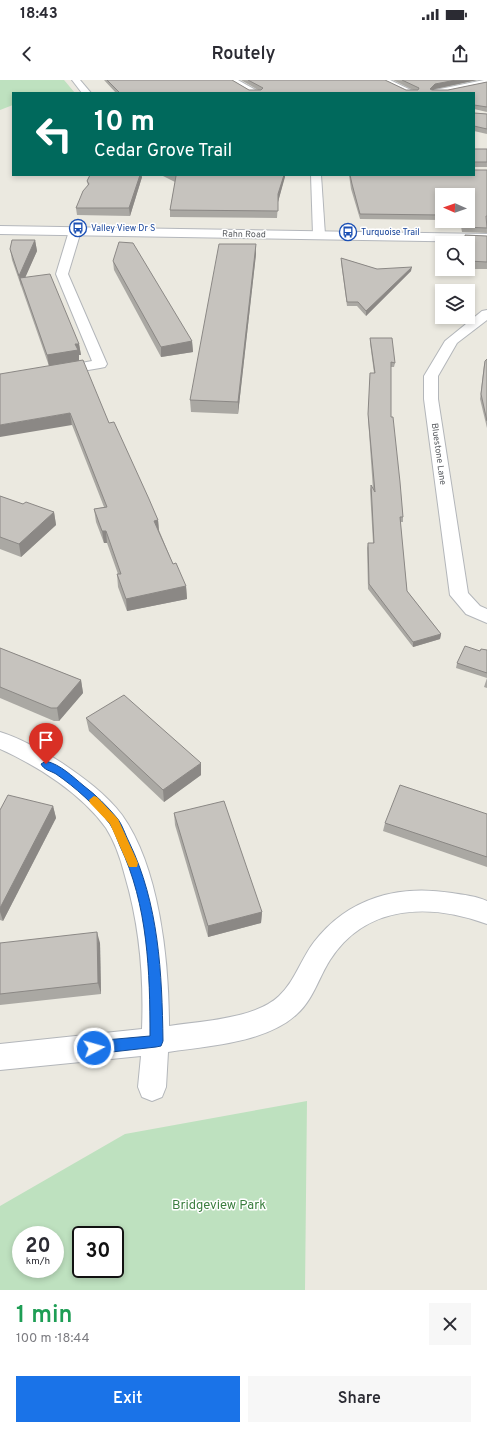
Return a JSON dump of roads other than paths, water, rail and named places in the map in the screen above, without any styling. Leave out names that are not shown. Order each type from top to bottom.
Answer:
[{"type":"street","points":[[76,80],[86,92]]},
{"type":"street","points":[[232,80],[255,92]]},
{"type":"street","points":[[383,80],[411,92]]},
{"type":"street","points":[[440,92],[487,82]]},
{"type":"street","points":[[316,176],[319,235]]},
{"type":"street","name":"Rahn Road","points":[[0,230],[487,238]]},
{"type":"street","points":[[47,372],[100,364],[62,274],[75,231]]},
{"type":"street","name":"Bluestone Lane","points":[[480,613],[459,595],[431,399],[431,376],[452,341],[487,314]]},
{"type":"street","points":[[0,740],[60,772],[92,798],[114,822],[131,856],[144,896],[152,942],[156,987],[156,1041],[152,1087]]},
{"type":"street","points":[[0,1057],[156,1041],[236,1028],[264,1020],[288,1005],[304,984],[322,951],[343,928],[368,911],[401,901],[437,901],[474,908],[487,913]]},
{"type":"place","name":"Valley View Dr S","points":[[78,228]]},
{"type":"place","name":"Turquoise Trail","points":[[348,232]]},
{"type":"park label","name":"Bridgeview Park","points":[[219,1204]]}]
